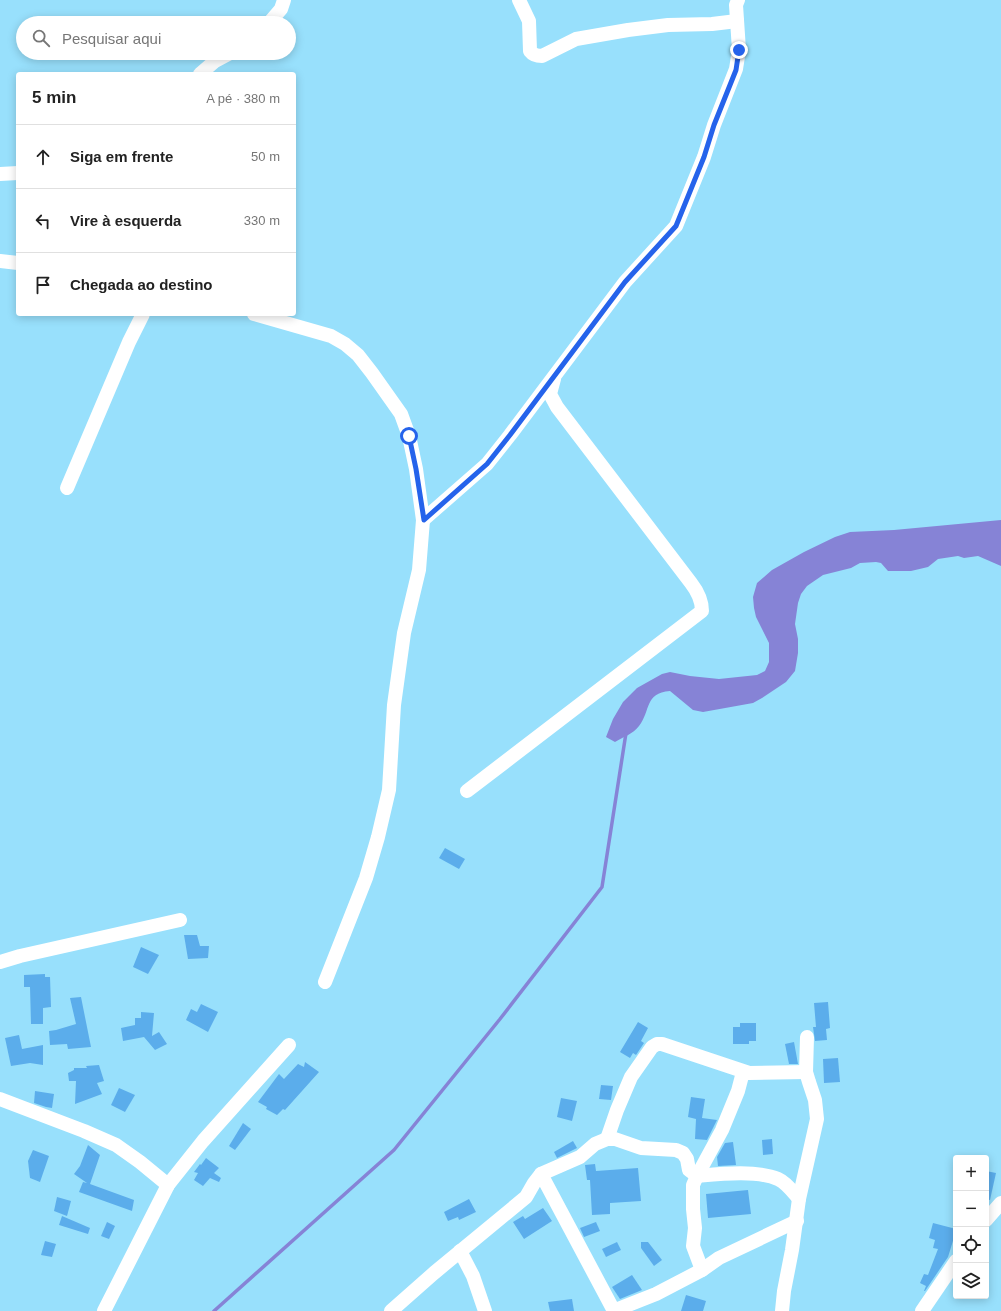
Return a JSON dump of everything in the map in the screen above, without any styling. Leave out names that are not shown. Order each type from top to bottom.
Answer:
[{"type":"street","points":[[274,16],[284,0]]},
{"type":"street","points":[[519,0],[529,22],[530,50],[532,54],[539,56],[542,56],[576,39],[668,25],[712,24],[737,21]]},
{"type":"street","points":[[424,520],[487,464],[625,282],[676,226],[704,157],[714,125],[736,70],[739,50],[736,5],[738,0]]},
{"type":"street","points":[[202,72],[217,60]]},
{"type":"street","points":[[0,174],[16,173]]},
{"type":"street","points":[[0,261],[16,263]]},
{"type":"street","points":[[67,488],[126,349],[142,316]]},
{"type":"street","points":[[261,316],[331,336],[345,344],[367,367],[401,414],[409,436],[424,520],[418,570],[404,634],[394,706],[389,790],[378,837],[366,878],[325,982]]},
{"type":"street","points":[[467,791],[702,611],[702,602],[691,583],[557,407],[550,394],[555,375]]},
{"type":"street","points":[[0,962],[20,956],[180,920]]},
{"type":"street","points":[[782,1311],[800,1198],[817,1119],[815,1100],[806,1072],[807,1037]]},
{"type":"street","points":[[607,1139],[631,1077],[652,1047],[657,1044],[662,1044],[688,1052],[743,1072],[806,1072]]},
{"type":"street","points":[[104,1311],[168,1185],[203,1141],[289,1045]]},
{"type":"street","points":[[702,1270],[695,1252],[693,1239],[693,1185],[722,1130],[738,1091],[743,1072]]},
{"type":"street","points":[[0,1099],[116,1145],[168,1185]]},
{"type":"street","points":[[391,1311],[460,1251],[526,1197],[541,1174],[580,1157],[595,1144],[607,1139],[615,1139],[641,1148],[676,1150],[683,1152],[687,1159],[688,1170],[697,1176],[731,1173],[764,1176],[778,1179],[800,1198]]},
{"type":"street","points":[[541,1174],[613,1311],[656,1294],[702,1270],[719,1258],[796,1221]]},
{"type":"street","points":[[989,1217],[1001,1203]]},
{"type":"street","points":[[460,1251],[473,1276],[485,1311]]},
{"type":"street","points":[[922,1311],[955,1263]]},
{"type":"shaded area","points":[[1001,520],[1001,566],[978,556],[964,558],[958,556],[938,559],[928,567],[911,571],[888,571],[881,563],[860,563],[851,568],[823,575],[807,586],[801,594],[798,603],[795,624],[798,639],[798,653],[795,671],[786,682],[753,703],[703,712],[693,710],[670,691],[662,692],[652,699],[643,720],[634,731],[615,742],[606,737],[613,719],[623,702],[637,688],[662,674],[670,672],[719,679],[757,675],[765,671],[769,662],[769,643],[756,617],[754,608],[753,597],[757,583],[772,570],[804,552],[835,537],[850,532],[894,530]]},
{"type":"building","points":[[445,848],[465,859],[459,869],[439,858]]},
{"type":"building","points":[[184,935],[197,935],[200,946],[209,946],[208,958],[188,959]]},
{"type":"building","points":[[141,947],[159,955],[148,974],[133,967]]},
{"type":"building","points":[[45,974],[45,977],[50,977],[51,1007],[43,1008],[43,1024],[31,1024],[30,987],[24,987],[24,975]]},
{"type":"building","points":[[81,997],[91,1047],[68,1049],[67,1044],[50,1045],[49,1031],[76,1024],[70,998]]},
{"type":"building","points":[[828,1002],[830,1028],[826,1029],[827,1040],[815,1041],[813,1027],[816,1027],[814,1003]]},
{"type":"building","points":[[201,1004],[218,1012],[208,1032],[186,1020],[191,1009],[197,1012]]},
{"type":"building","points":[[141,1012],[154,1013],[152,1036],[159,1032],[167,1044],[155,1050],[144,1037],[123,1041],[121,1028],[135,1025],[135,1018],[141,1018]]},
{"type":"building","points":[[638,1022],[648,1028],[641,1041],[644,1043],[636,1055],[633,1053],[630,1058],[620,1052]]},
{"type":"building","points":[[740,1023],[756,1023],[756,1041],[749,1041],[749,1044],[733,1044],[733,1027],[740,1027]]},
{"type":"building","points":[[19,1035],[22,1049],[43,1045],[43,1065],[30,1063],[11,1066],[5,1038]]},
{"type":"building","points":[[794,1042],[798,1064],[789,1064],[785,1044]]},
{"type":"building","points":[[838,1058],[840,1082],[824,1083],[823,1059]]},
{"type":"building","points":[[305,1062],[319,1072],[285,1110],[283,1109],[277,1115],[266,1109],[267,1107],[258,1102],[279,1074],[284,1079],[298,1064],[304,1067]]},
{"type":"building","points":[[99,1065],[104,1081],[97,1083],[102,1094],[75,1104],[76,1081],[69,1081],[68,1073],[74,1070],[74,1068],[87,1068],[86,1066]]},
{"type":"building","points":[[601,1085],[613,1086],[611,1100],[599,1099]]},
{"type":"building","points":[[119,1088],[135,1095],[125,1112],[111,1105]]},
{"type":"building","points":[[35,1091],[54,1094],[52,1108],[34,1103]]},
{"type":"building","points":[[691,1097],[705,1099],[702,1118],[717,1120],[707,1140],[695,1139],[696,1119],[688,1117]]},
{"type":"building","points":[[561,1098],[577,1101],[572,1121],[557,1117]]},
{"type":"building","points":[[243,1123],[251,1129],[235,1150],[229,1146]]},
{"type":"building","points":[[772,1139],[773,1154],[763,1155],[762,1140]]},
{"type":"building","points":[[573,1141],[577,1148],[557,1158],[554,1152]]},
{"type":"building","points":[[733,1142],[736,1165],[718,1166],[717,1157],[725,1143]]},
{"type":"building","points":[[88,1145],[100,1155],[90,1184],[134,1200],[132,1211],[79,1192],[83,1182],[87,1183],[74,1174],[80,1166]]},
{"type":"building","points":[[33,1150],[49,1156],[40,1182],[30,1178],[28,1161]]},
{"type":"building","points":[[206,1158],[219,1168],[214,1173],[221,1178],[219,1182],[210,1178],[203,1186],[194,1180],[198,1173],[194,1172]]},
{"type":"building","points":[[595,1164],[596,1171],[638,1168],[641,1201],[610,1203],[610,1214],[592,1215],[590,1180],[587,1180],[585,1165]]},
{"type":"building","points":[[989,1172],[996,1173],[989,1200]]},
{"type":"building","points":[[748,1190],[751,1214],[708,1218],[706,1194]]},
{"type":"building","points":[[57,1197],[71,1201],[67,1216],[54,1211]]},
{"type":"building","points":[[469,1199],[476,1212],[459,1220],[458,1217],[448,1221],[444,1212]]},
{"type":"building","points":[[543,1208],[552,1221],[524,1239],[513,1222],[523,1216],[525,1219]]},
{"type":"building","points":[[62,1216],[90,1228],[88,1234],[59,1225]]},
{"type":"building","points":[[107,1222],[115,1226],[109,1239],[101,1236]]},
{"type":"building","points":[[596,1222],[600,1231],[584,1237],[580,1228]]},
{"type":"building","points":[[933,1223],[953,1228],[953,1241],[948,1257],[924,1291],[926,1286],[920,1283],[924,1274],[928,1275],[938,1249],[933,1248],[935,1240],[929,1238]]},
{"type":"building","points":[[45,1241],[56,1244],[52,1257],[41,1255]]},
{"type":"building","points":[[617,1242],[621,1250],[606,1257],[602,1249]]},
{"type":"building","points":[[641,1242],[648,1242],[662,1260],[654,1266],[641,1248]]},
{"type":"building","points":[[632,1275],[642,1290],[620,1299],[612,1287]]},
{"type":"building","points":[[686,1295],[706,1301],[703,1311],[681,1311]]},
{"type":"building","points":[[572,1299],[574,1311],[550,1311],[548,1302]]},
{"type":"waterway","points":[[214,1311],[394,1150],[500,1019],[602,887],[626,733]]},
{"type":"route","points":[[409,436],[424,520],[487,464],[625,282],[657,249],[676,226],[704,157],[714,125],[736,70],[739,50]]}]
